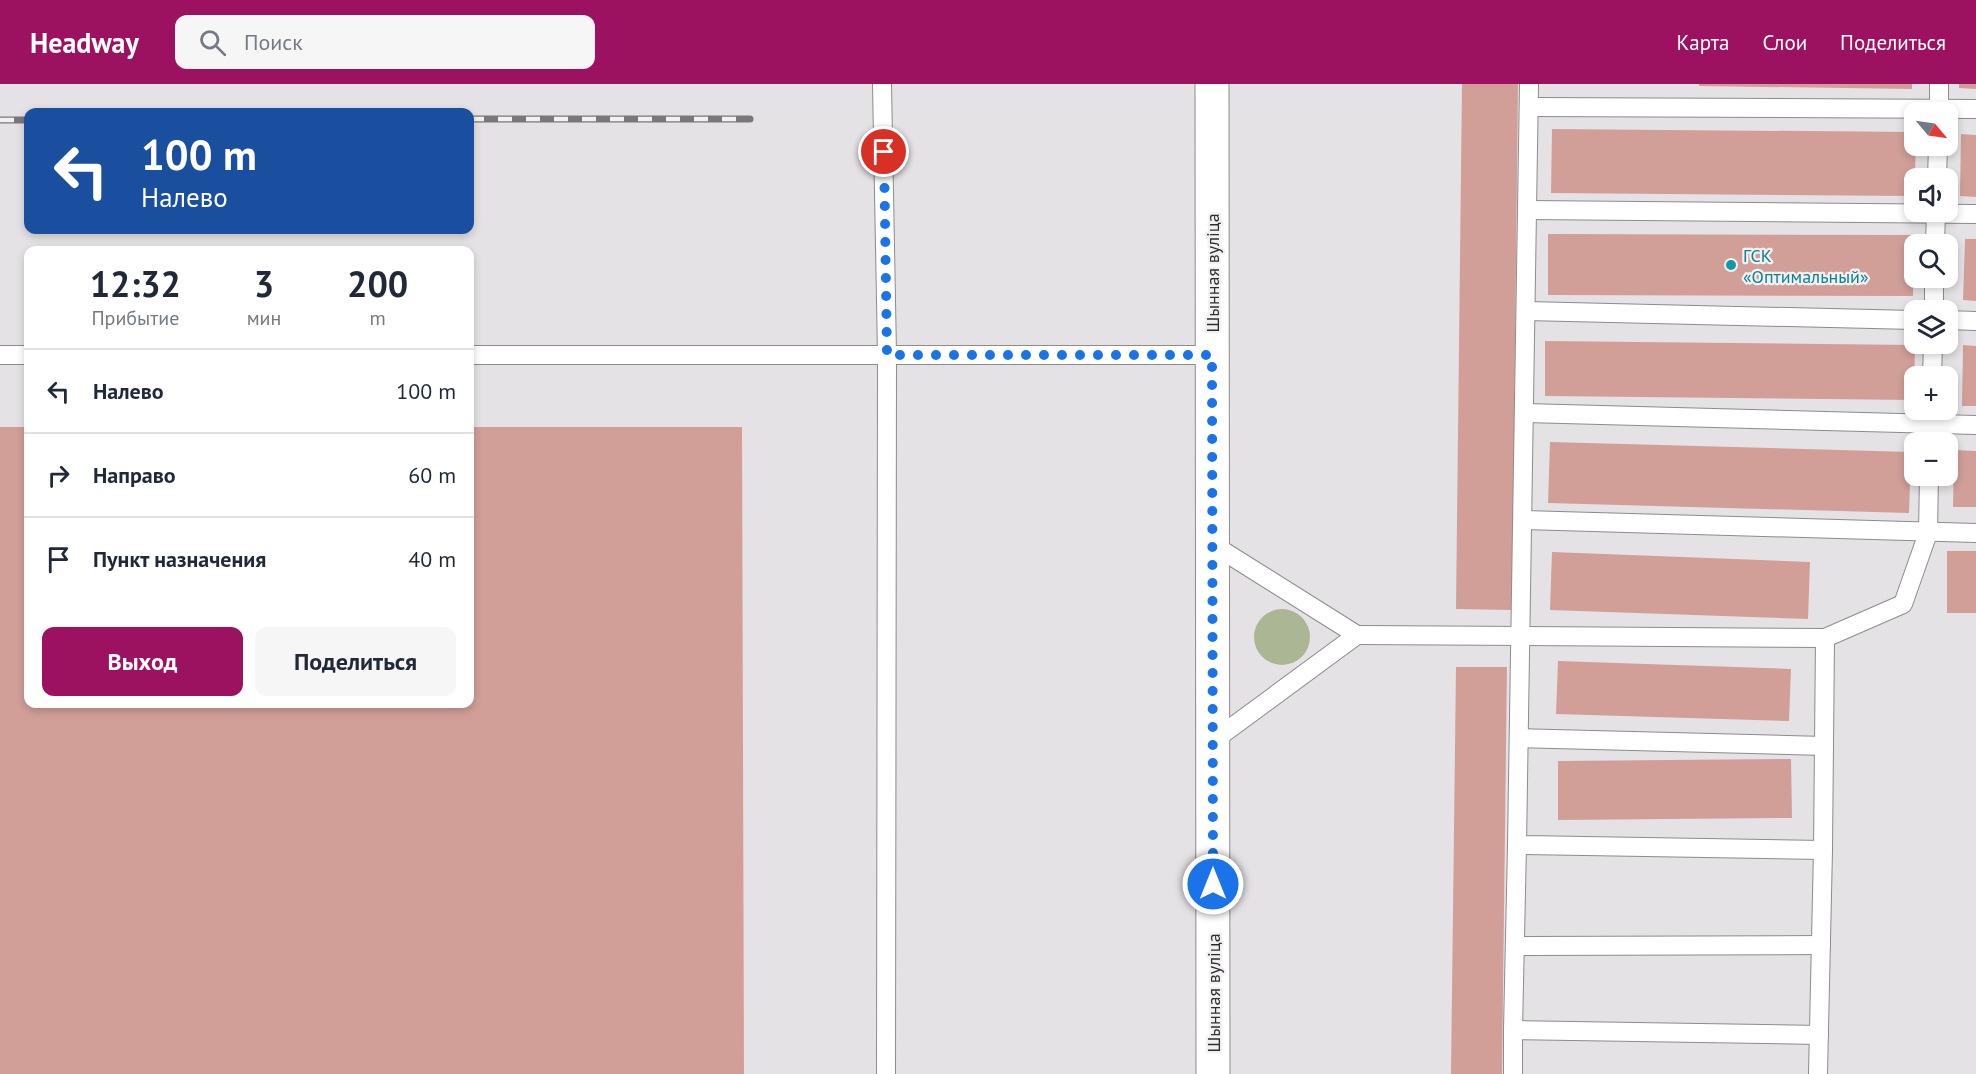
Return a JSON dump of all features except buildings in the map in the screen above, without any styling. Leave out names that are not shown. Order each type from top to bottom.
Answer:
[{"type":"main road","name":"Шынная вуліца","points":[[1212,84],[1213,1074]]},
{"type":"lane","points":[[882,84],[887,355],[886,1074]]},
{"type":"lane","points":[[1513,1074],[1522,635],[1529,84]]},
{"type":"lane","points":[[1939,102],[1940,84]]},
{"type":"lane","points":[[1529,106],[1904,111]]},
{"type":"lane","points":[[1958,110],[1976,109]]},
{"type":"lane","points":[[1527,210],[1904,212]]},
{"type":"lane","points":[[1958,213],[1976,214]]},
{"type":"lane","points":[[1526,311],[1904,320]]},
{"type":"lane","points":[[1958,320],[1976,321]]},
{"type":"lane","points":[[0,355],[24,355]]},
{"type":"lane","points":[[474,355],[1212,355]]},
{"type":"lane","points":[[1525,413],[1930,426],[1976,425]]},
{"type":"lane","points":[[1212,543],[1357,635],[1825,638],[1904,604],[1928,533],[1929,486]]},
{"type":"lane","points":[[1523,520],[1976,533]]},
{"type":"lane","points":[[1213,741],[1357,635]]},
{"type":"lane","points":[[1818,1074],[1825,638]]},
{"type":"lane","points":[[1519,738],[1824,746]]},
{"type":"lane","points":[[1517,845],[1823,850]]},
{"type":"lane","points":[[1515,946],[1821,945]]},
{"type":"lane","points":[[1513,1030],[1819,1035]]},
{"type":"green space","points":[[1282,609],[1293,611],[1302,617],[1308,626],[1310,637],[1308,648],[1302,657],[1293,663],[1282,665],[1271,663],[1262,657],[1256,648],[1254,637],[1256,626],[1262,617],[1271,611]]},
{"type":"railway","points":[[474,119],[750,119]]},
{"type":"railway","points":[[0,120],[24,120]]},
{"type":"place","name":"ГСК «Оптимальный»","points":[[1731,265]]},
{"type":"route","points":[[884,152],[887,355],[1212,355],[1213,884]]}]
